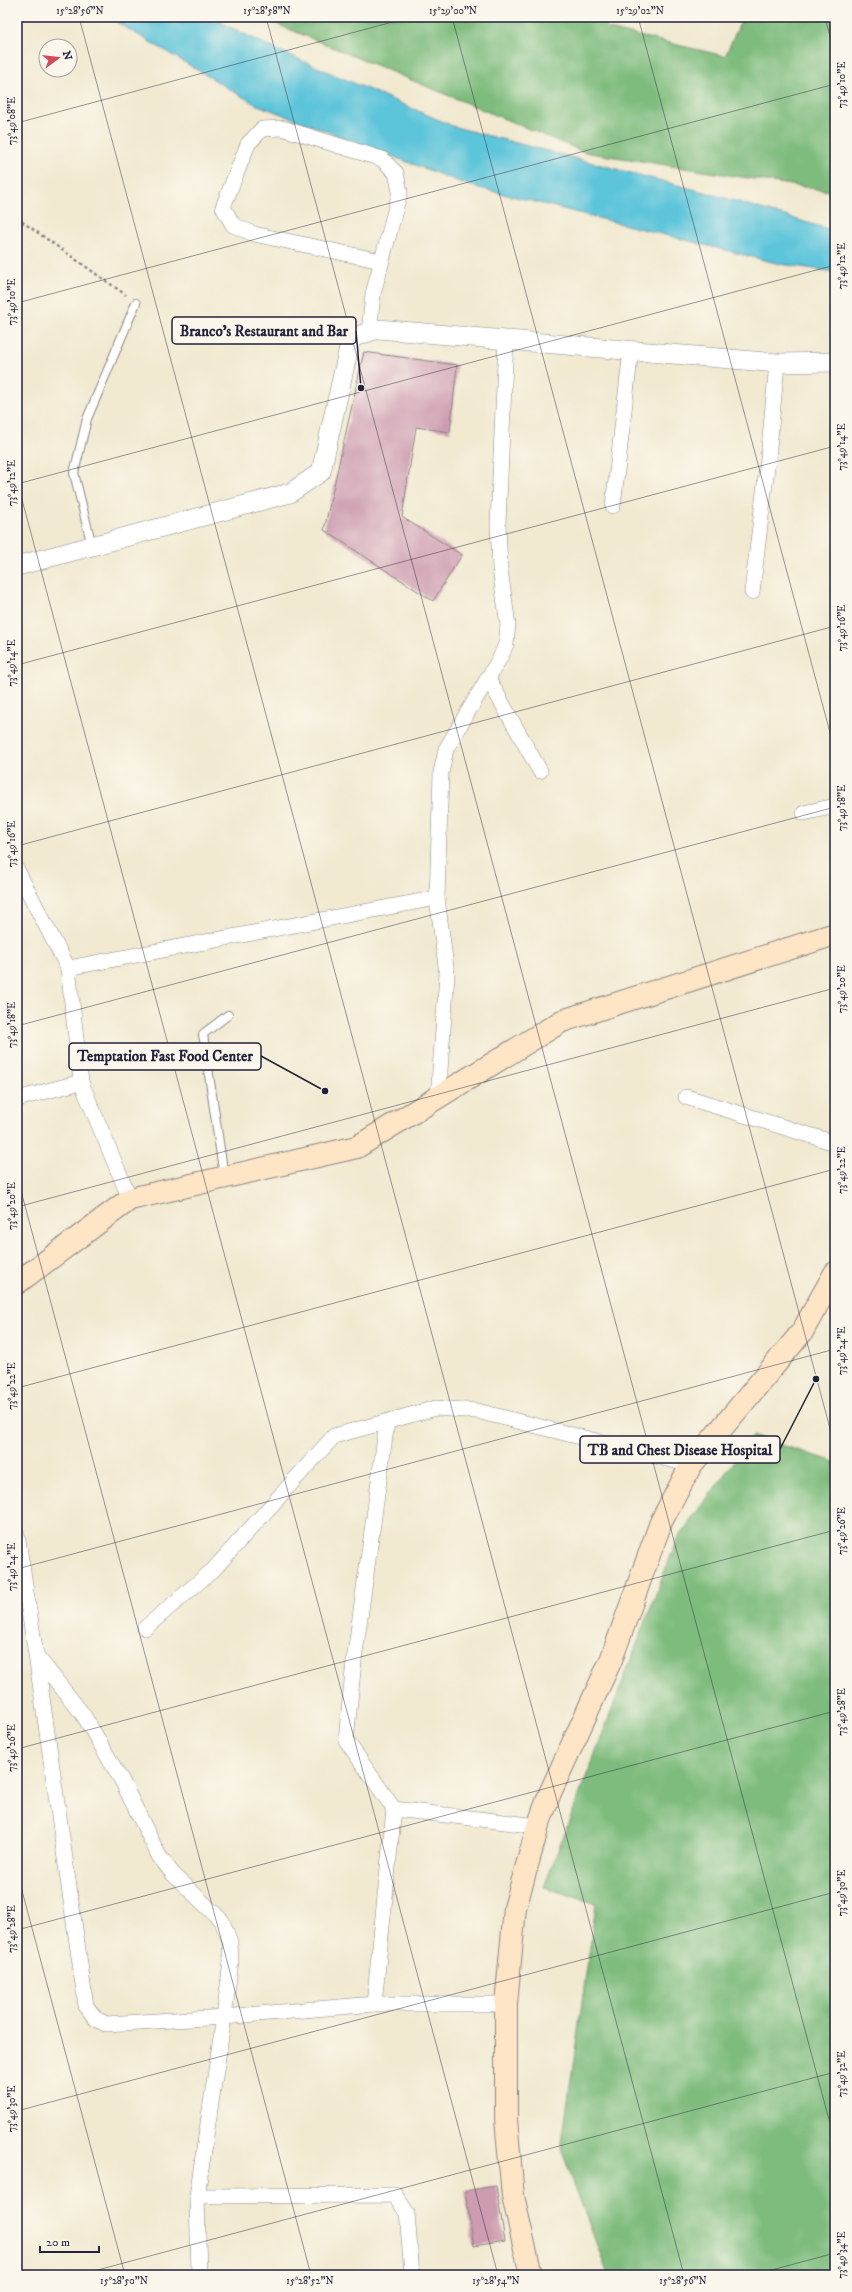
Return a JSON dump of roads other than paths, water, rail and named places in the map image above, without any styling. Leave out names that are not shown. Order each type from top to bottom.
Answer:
[{"type":"main road","points":[[17,1283],[130,1199],[357,1147],[562,1021],[835,934]]},
{"type":"main road","points":[[530,2275],[513,2196],[508,2135],[506,2004],[515,1908],[538,1826],[550,1793],[611,1660],[661,1522],[691,1465],[802,1332],[835,1274]]},
{"type":"street","points":[[369,332],[373,294],[400,192],[396,173],[382,159],[282,128],[262,128],[248,144],[223,207],[233,225],[254,234],[381,261]]},
{"type":"street","points":[[17,566],[290,492],[321,472],[351,338],[378,329],[777,363],[835,362]]},
{"type":"street","points":[[438,1098],[447,974],[437,898],[438,804],[446,749],[503,650],[508,626],[500,569],[498,524],[506,339]]},
{"type":"street","points":[[613,506],[631,350]]},
{"type":"street","points":[[752,592],[768,459],[777,363]]},
{"type":"street","points":[[488,678],[540,771]]},
{"type":"street","points":[[804,813],[835,806]]},
{"type":"street","points":[[17,870],[68,968],[81,1082],[130,1199]]},
{"type":"street","points":[[68,968],[437,898]]},
{"type":"street","points":[[17,1099],[81,1082]]},
{"type":"street","points":[[686,1097],[835,1143]]},
{"type":"street","points":[[145,1628],[213,1570],[334,1436],[436,1408],[477,1411],[691,1465]]},
{"type":"street","points":[[374,2004],[394,1809],[346,1740],[355,1653],[387,1422]]},
{"type":"street","points":[[17,1534],[36,1655],[86,2006],[96,2020],[106,2024],[224,2017],[374,2004],[506,2004]]},
{"type":"street","points":[[36,1655],[84,1716],[122,1781],[158,1856],[173,1874],[222,1921],[230,1942],[231,1960],[224,2017],[197,2196],[199,2275]]},
{"type":"street","points":[[394,1809],[538,1826]]},
{"type":"street","points":[[197,2196],[396,2195],[407,2213],[412,2275]]},
{"type":"lane","points":[[92,546],[74,473],[88,419],[136,303]]},
{"type":"lane","points":[[224,1177],[203,1034],[228,1015]]},
{"type":"water","points":[[108,17],[210,17],[273,48],[455,127],[708,193],[835,231],[835,272],[780,264],[468,185],[255,104]]},
{"type":"place","name":"Branco's Restaurant and Bar","points":[[361,388]]},
{"type":"place","name":"Temptation Fast Food Center","points":[[325,1091]]},
{"type":"place","name":"TB and Chest Disease Hospital","points":[[816,1379]]}]
